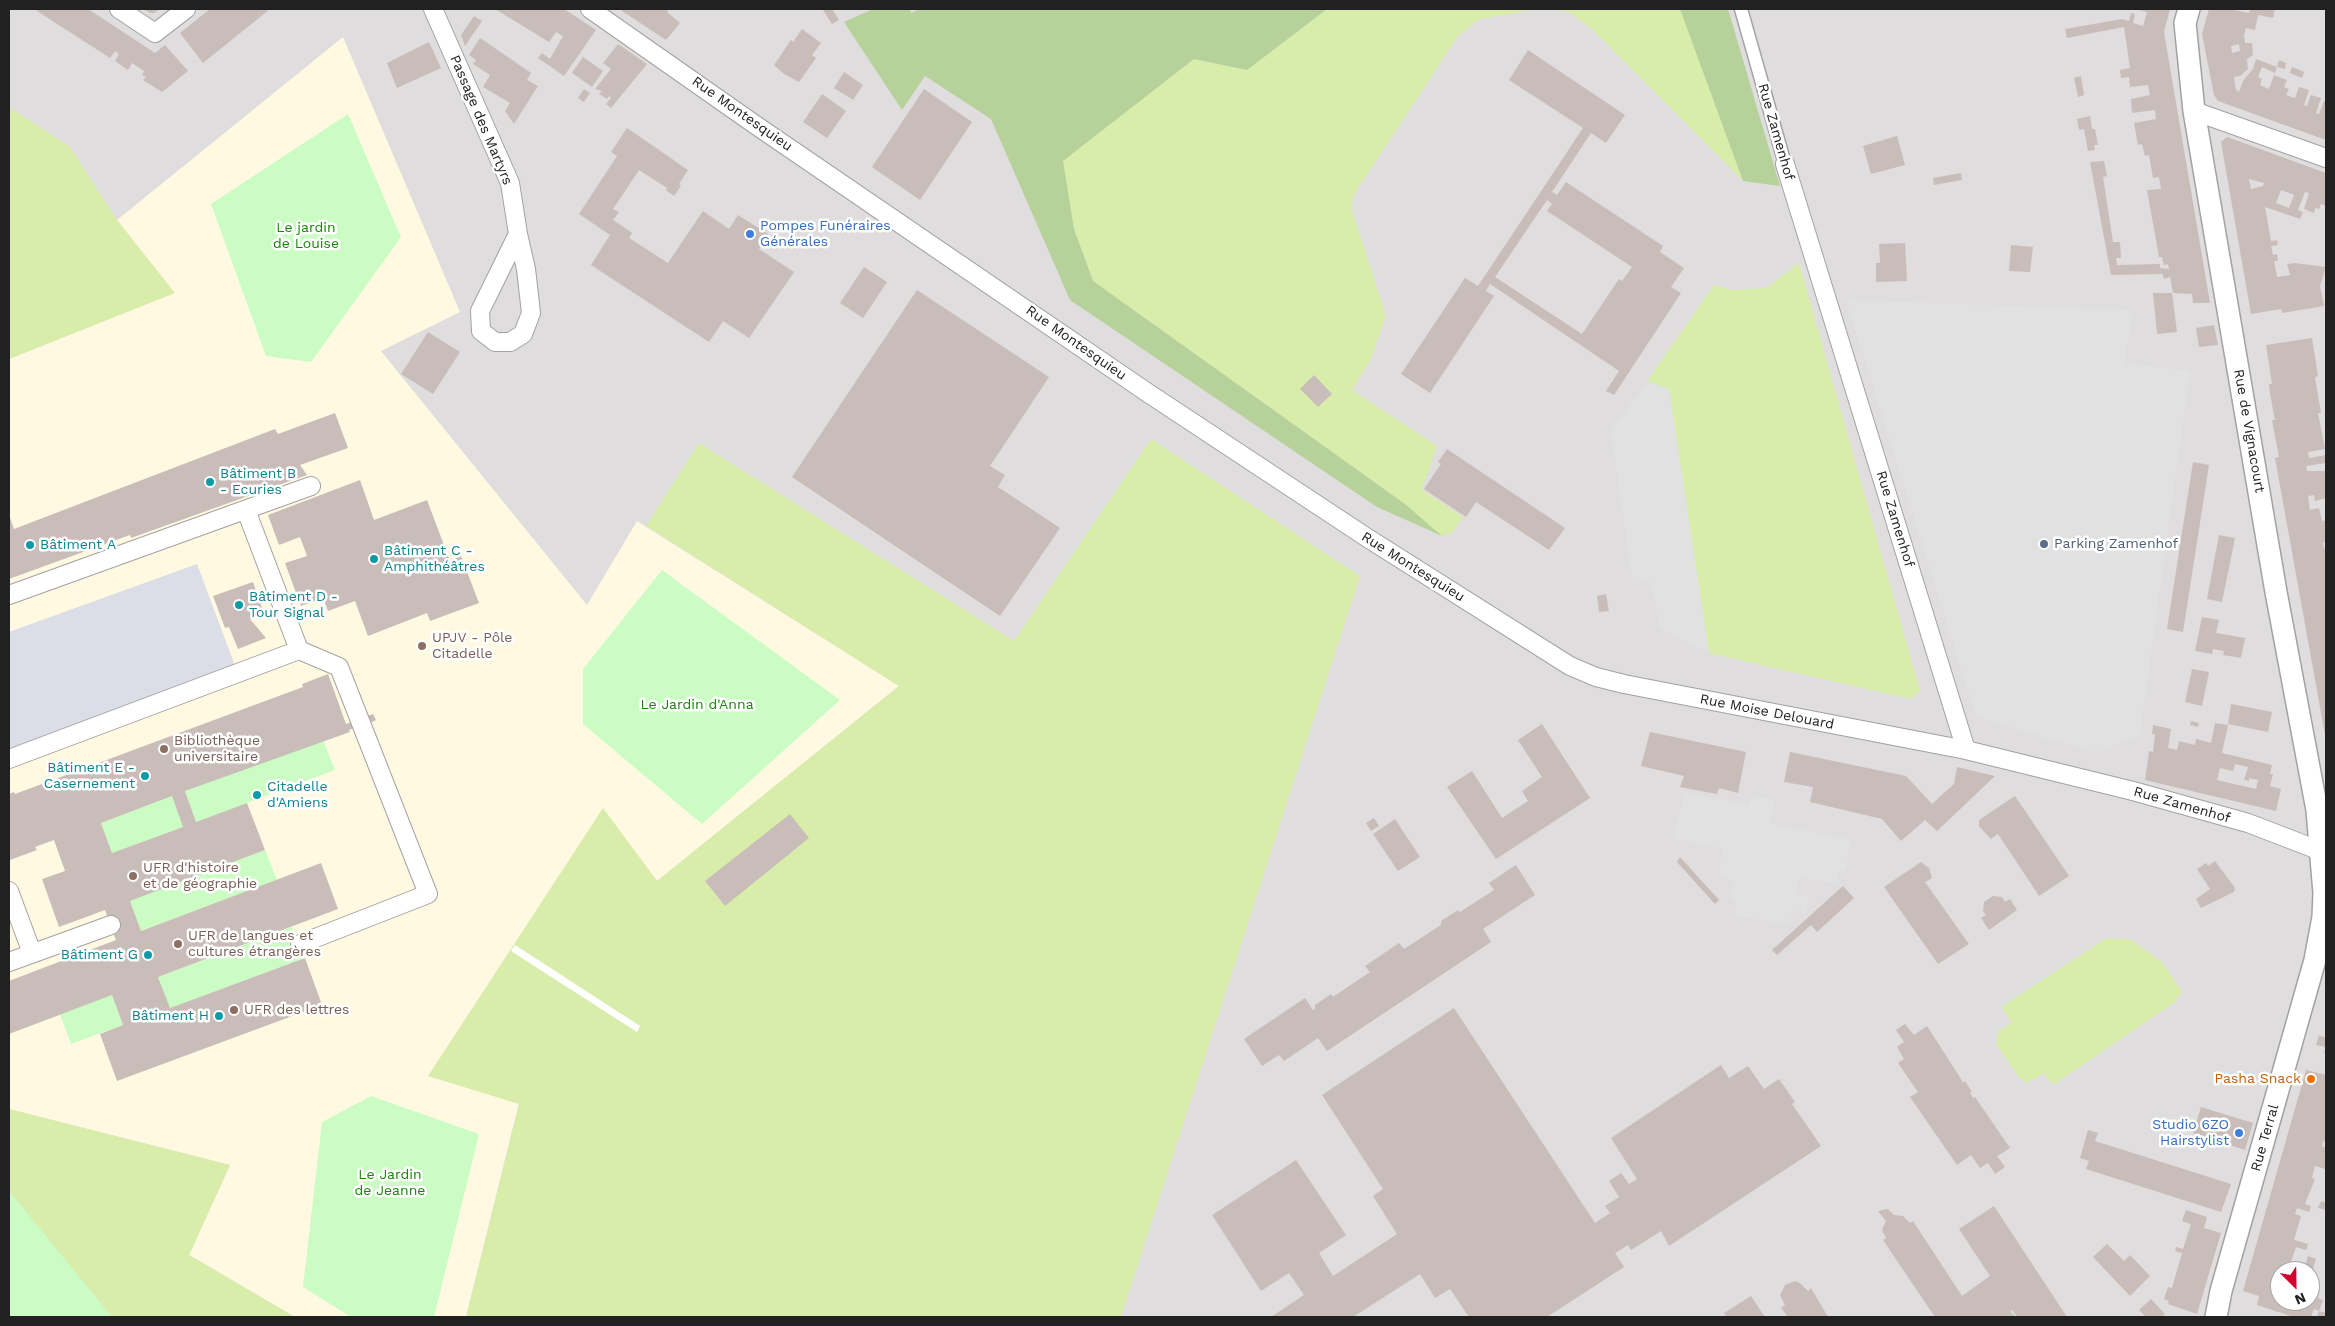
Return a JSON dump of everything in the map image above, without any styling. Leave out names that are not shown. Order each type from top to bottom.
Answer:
[{"type":"street","points":[[119,9],[155,33],[186,9]]},
{"type":"street","name":"Passage des Martyrs","points":[[433,9],[510,183],[526,269],[531,313],[523,334],[510,342],[495,342],[481,332],[480,311],[518,234]]},
{"type":"street","name":"Rue Montesquieu","points":[[590,9],[1156,398],[1366,537],[1570,666]]},
{"type":"street","name":"Rue Zamenhof","points":[[1741,9],[1785,164],[1966,750],[2133,791],[2248,823],[2323,852]]},
{"type":"street","name":"Rue de Vignacourt","points":[[2189,9],[2185,24],[2194,111],[2276,592],[2323,852],[2324,901],[2315,960]]},
{"type":"street","points":[[2194,111],[2326,158]]},
{"type":"street","points":[[9,595],[311,486]]},
{"type":"street","points":[[246,510],[299,650]]},
{"type":"street","points":[[9,759],[299,650],[339,667],[428,894],[300,944]]},
{"type":"street","name":"Rue Moise Delouard","points":[[1570,666],[1596,677],[1624,684],[1966,750]]},
{"type":"street","points":[[9,891],[32,953]]},
{"type":"street","points":[[9,962],[111,924]]},
{"type":"street","name":"Rue Terral","points":[[2216,1317],[2221,1291],[2315,960]]},
{"type":"shaded area","points":[[9,9],[2326,9],[2326,1317],[9,1317]]},
{"type":"shaded area","name":"UPJV - Pôle Citadelle","points":[[343,37],[460,312],[381,351],[587,605],[637,521],[899,686],[657,881],[603,809],[429,1076],[519,1103],[466,1317],[295,1317],[189,1255],[230,1165],[9,1109],[9,359],[174,293],[117,220]]},
{"type":"shaded area","name":"Parking Zamenhof","points":[[1846,300],[2132,310],[2125,363],[2190,371],[2140,735],[2096,753],[1976,717]]},
{"type":"shaded area","points":[[1647,381],[1669,389],[1709,653],[1660,629],[1651,581],[1633,585],[1611,433]]},
{"type":"shaded area","points":[[197,564],[235,666],[9,750],[9,632]]},
{"type":"shaded area","points":[[1684,792],[1749,805],[1751,797],[1774,799],[1770,823],[1851,840],[1846,870],[1840,870],[1836,883],[1799,878],[1796,894],[1810,897],[1806,912],[1794,911],[1789,924],[1734,916],[1737,901],[1730,899],[1733,880],[1718,877],[1722,849],[1674,839]]},
{"type":"green space","points":[[873,9],[910,9],[911,13],[920,9],[1327,9],[1247,70],[1194,59],[1063,161],[1074,229],[1093,281],[1405,504],[1442,536],[1377,507],[1070,300],[991,119],[925,76],[902,110],[844,22]]},
{"type":"green space","points":[[1327,9],[1539,9],[1479,19],[1458,36],[1353,196],[1352,210],[1386,316],[1370,361],[1352,390],[1437,446],[1422,490],[1463,517],[1452,533],[1442,536],[1405,504],[1093,281],[1074,229],[1062,161],[1194,59],[1247,70]]},
{"type":"green space","points":[[1547,9],[1680,9],[1743,181],[1592,29],[1569,12]]},
{"type":"green space","points":[[1680,9],[1728,9],[1780,186],[1743,181]]},
{"type":"green space","points":[[9,107],[70,147],[117,220],[175,293],[9,359]]},
{"type":"green space","name":"Le jardin de Louise","points":[[348,114],[401,237],[311,362],[266,356],[211,204]]},
{"type":"green space","points":[[1799,263],[1920,691],[1911,699],[1709,653],[1669,389],[1647,381],[1714,285],[1732,290],[1766,288]]},
{"type":"green space","points":[[1151,439],[1360,576],[1121,1317],[466,1317],[519,1104],[428,1076],[603,808],[657,881],[899,686],[646,526],[699,443],[1014,641]]},
{"type":"green space","name":"Le Jardin d'Anna","points":[[662,570],[840,700],[702,824],[583,724],[583,669]]},
{"type":"green space","points":[[323,740],[335,770],[196,822],[185,791]]},
{"type":"green space","points":[[172,796],[183,827],[112,853],[101,823]]},
{"type":"green space","points":[[265,850],[277,880],[116,940],[105,910]]},
{"type":"green space","points":[[292,927],[305,958],[170,1008],[158,977]]},
{"type":"green space","points":[[2107,938],[2131,940],[2162,962],[2182,992],[2175,1002],[2053,1085],[2044,1073],[2028,1082],[2021,1080],[1996,1044],[1998,1031],[2012,1023],[2001,1007]]},
{"type":"green space","points":[[112,995],[123,1025],[71,1044],[60,1014]]},
{"type":"green space","name":"Le Jardin de Jeanne","points":[[371,1096],[479,1134],[434,1317],[351,1317],[303,1287],[322,1122]]},
{"type":"green space","points":[[9,1109],[230,1165],[189,1255],[295,1317],[112,1317],[9,1191]]},
{"type":"green space","points":[[9,1191],[112,1317],[9,1317]]},
{"type":"pier","points":[[515,945],[640,1026],[637,1032],[511,951]]},
{"type":"building","points":[[34,9],[88,9],[155,53],[165,45],[188,71],[162,92],[143,80],[146,77],[142,75],[144,71],[132,63],[128,70],[115,61],[119,54],[115,51],[110,58]]},
{"type":"building","points":[[143,9],[160,9],[150,13]]},
{"type":"building","points":[[210,9],[270,9],[203,63],[180,33]]},
{"type":"building","points":[[495,9],[564,9],[596,30],[564,76],[538,58],[542,53],[550,59],[563,36],[556,32],[549,42]]},
{"type":"building","points":[[619,9],[669,9],[667,12],[680,23],[666,40]]},
{"type":"building","points":[[824,9],[832,9],[839,20],[832,24]]},
{"type":"building","points":[[2135,9],[2170,9],[2164,32],[2210,303],[2193,303],[2192,294],[2173,293],[2170,277],[2164,279],[2163,274],[2111,275],[2090,162],[2104,161],[2107,176],[2103,177],[2113,242],[2120,242],[2121,258],[2116,258],[2117,265],[2160,264],[2160,268],[2169,269],[2168,264],[2164,265],[2162,257],[2159,257],[2147,190],[2161,189],[2159,177],[2153,178],[2149,155],[2145,156],[2142,144],[2138,145],[2134,123],[2156,119],[2155,110],[2132,113],[2131,99],[2150,95],[2148,85],[2130,87],[2129,77],[2121,78],[2120,70],[2130,68],[2124,27],[2067,38],[2065,29],[2122,19],[2129,21],[2131,13],[2135,14],[2133,23],[2143,26],[2147,12]]},
{"type":"building","points":[[2209,9],[2230,9],[2249,13],[2250,9],[2275,9],[2273,18],[2258,15],[2255,30],[2246,28],[2244,35],[2245,43],[2252,43],[2253,55],[2247,59],[2248,69],[2240,76],[2234,77],[2236,90],[2239,92],[2243,81],[2253,69],[2256,59],[2277,67],[2275,73],[2262,67],[2258,77],[2262,79],[2260,85],[2269,89],[2274,75],[2287,80],[2284,87],[2289,89],[2286,95],[2295,98],[2299,87],[2309,90],[2304,105],[2307,106],[2311,95],[2321,98],[2316,113],[2319,114],[2324,101],[2326,102],[2326,140],[2218,101],[2214,95],[2202,34]],"holes":[[[2239,44],[2240,51],[2232,53],[2231,46]]]},
{"type":"building","points":[[474,16],[482,21],[465,46],[461,35]]},
{"type":"building","points":[[802,29],[821,43],[812,55],[816,58],[799,82],[784,74],[774,65],[791,40],[793,42]]},
{"type":"building","points":[[480,38],[531,73],[527,80],[538,86],[514,124],[505,111],[510,103],[483,87],[490,75],[473,64],[476,60],[469,55]]},
{"type":"building","points":[[429,42],[441,68],[397,88],[387,63]]},
{"type":"building","points":[[618,44],[647,64],[611,108],[606,104],[611,98],[609,96],[607,99],[599,94],[602,91],[595,89],[611,69],[603,63]]},
{"type":"building","points":[[1528,50],[1625,115],[1606,143],[1591,133],[1552,192],[1557,195],[1566,182],[1663,246],[1660,252],[1684,268],[1671,287],[1681,293],[1614,395],[1606,391],[1619,371],[1490,284],[1486,291],[1494,296],[1430,393],[1401,374],[1465,278],[1478,286],[1583,128],[1509,80]],"holes":[[[1547,200],[1552,204],[1547,211],[1632,267],[1622,281],[1619,279],[1582,334],[1495,277]]]},
{"type":"building","points":[[583,57],[603,71],[592,87],[572,73]]},
{"type":"building","points":[[2279,60],[2286,63],[2285,69],[2277,67]]},
{"type":"building","points":[[2292,67],[2304,72],[2302,78],[2290,73]]},
{"type":"building","points":[[844,72],[863,85],[853,100],[834,88]]},
{"type":"building","points":[[2081,76],[2084,95],[2078,97],[2074,78]]},
{"type":"building","points":[[584,89],[590,93],[584,102],[578,98]]},
{"type":"building","points":[[924,89],[972,122],[920,200],[872,167]]},
{"type":"building","points":[[822,94],[846,111],[827,138],[803,122]]},
{"type":"building","points":[[2090,116],[2092,129],[2095,129],[2098,145],[2094,145],[2095,150],[2088,151],[2084,129],[2079,130],[2077,119]]},
{"type":"building","points":[[627,128],[688,170],[674,196],[666,190],[667,188],[639,170],[613,209],[619,212],[613,220],[632,233],[629,238],[668,263],[703,211],[729,229],[738,215],[768,234],[759,249],[794,272],[749,338],[723,321],[709,342],[591,265],[610,235],[579,214],[617,156],[611,152]]},
{"type":"building","points":[[1897,136],[1905,165],[1871,174],[1863,146]]},
{"type":"building","points":[[2227,137],[2326,173],[2326,206],[2321,204],[2319,209],[2315,208],[2314,213],[2304,209],[2309,193],[2305,192],[2298,210],[2303,212],[2300,219],[2265,207],[2271,241],[2277,240],[2278,245],[2271,246],[2273,255],[2277,254],[2278,261],[2274,261],[2277,277],[2290,275],[2287,264],[2295,263],[2326,267],[2320,286],[2324,306],[2282,313],[2281,309],[2251,314],[2221,142]],"holes":[[[2249,179],[2264,183],[2263,186],[2251,189]],[[2281,190],[2294,195],[2289,208],[2276,203]]]},
{"type":"building","points":[[1961,173],[1962,180],[1934,185],[1933,178]]},
{"type":"building","points":[[1905,243],[1907,281],[1876,282],[1876,263],[1880,263],[1879,244]]},
{"type":"building","points":[[2011,245],[2033,247],[2030,272],[2009,271]]},
{"type":"building","points":[[864,267],[887,282],[863,318],[840,303]]},
{"type":"building","points":[[917,290],[1049,377],[990,466],[1005,475],[998,487],[1060,528],[1000,616],[792,477]]},
{"type":"building","points":[[2153,293],[2172,293],[2177,332],[2157,334]]},
{"type":"building","points":[[2214,325],[2218,345],[2199,347],[2196,328]]},
{"type":"building","points":[[428,332],[460,352],[433,394],[401,374]]},
{"type":"building","points":[[2312,338],[2318,376],[2315,377],[2321,413],[2318,413],[2325,449],[2308,452],[2309,458],[2326,455],[2326,463],[2306,466],[2307,471],[2326,471],[2326,498],[2315,501],[2314,495],[2308,496],[2310,510],[2319,508],[2322,521],[2326,520],[2326,542],[2323,542],[2324,549],[2326,548],[2325,735],[2275,458],[2279,457],[2272,420],[2275,420],[2270,394],[2269,384],[2272,384],[2266,345]]},
{"type":"building","points":[[1314,375],[1332,394],[1318,407],[1300,389]]},
{"type":"building","points":[[335,413],[348,448],[300,465],[307,475],[131,538],[130,535],[9,579],[9,515],[14,529],[275,429],[278,434]]},
{"type":"building","points":[[1447,449],[1565,528],[1549,550],[1476,502],[1466,517],[1424,489],[1441,464],[1438,462]]},
{"type":"building","points":[[2193,462],[2209,465],[2183,632],[2167,629]]},
{"type":"building","name":"Bâtiment C - Amphithéâtres","points":[[360,480],[374,520],[427,500],[450,561],[461,556],[479,603],[430,621],[427,613],[368,636],[355,601],[328,611],[323,598],[301,606],[285,563],[307,556],[300,537],[279,545],[268,515]]},
{"type":"building","points":[[2219,535],[2235,538],[2222,602],[2207,599]]},
{"type":"building","name":"Bâtiment D - Tour Signal","points":[[253,582],[264,614],[250,619],[266,638],[238,649],[229,627],[225,628],[213,596]]},
{"type":"building","points":[[1606,594],[1609,611],[1599,612],[1597,596]]},
{"type":"building","points":[[2202,617],[2219,620],[2216,633],[2245,638],[2241,658],[2223,655],[2224,651],[2213,649],[2212,654],[2195,651]]},
{"type":"building","points":[[2192,669],[2209,672],[2202,706],[2185,702]]},
{"type":"building","points":[[328,674],[346,724],[352,722],[354,728],[349,730],[350,732],[185,791],[196,822],[247,803],[265,850],[130,901],[141,931],[321,863],[338,909],[158,977],[170,1008],[305,958],[322,1005],[117,1081],[100,1034],[123,1025],[112,995],[9,1034],[9,981],[116,940],[105,910],[59,927],[42,879],[65,871],[54,840],[35,847],[37,850],[10,860],[9,794],[14,792],[15,794],[303,687],[302,684]],"holes":[[[172,796],[183,827],[112,853],[101,823]]]},
{"type":"building","points":[[2231,704],[2272,712],[2268,732],[2228,724]]},
{"type":"building","points":[[373,714],[376,720],[370,723],[368,716]]},
{"type":"building","points":[[2191,721],[2199,723],[2198,727],[2190,725]]},
{"type":"building","points":[[2215,723],[2228,725],[2222,753],[2272,765],[2270,774],[2273,774],[2270,786],[2281,789],[2276,811],[2145,780],[2149,751],[2153,752],[2155,734],[2152,734],[2153,725],[2171,729],[2168,748],[2177,750],[2179,741],[2195,745],[2196,739],[2211,743]],"holes":[[[2235,764],[2248,767],[2244,780],[2249,781],[2249,778],[2258,780],[2256,789],[2217,780],[2220,768],[2233,771]]]},
{"type":"building","points":[[1542,724],[1590,798],[1496,859],[1447,787],[1472,771],[1502,818],[1528,801],[1522,791],[1542,777],[1518,740]]},
{"type":"building","points":[[1650,732],[1746,752],[1738,793],[1719,788],[1717,794],[1680,787],[1684,776],[1641,766]]},
{"type":"building","points":[[1790,752],[1906,776],[1932,804],[1954,784],[1957,767],[1995,776],[1937,831],[1925,820],[1901,841],[1882,819],[1810,802],[1813,787],[1784,782]]},
{"type":"building","points":[[2015,796],[2069,876],[2039,896],[1998,834],[1991,839],[1979,826],[1979,820]]},
{"type":"building","points":[[790,814],[809,838],[725,906],[705,881]]},
{"type":"building","points":[[1374,818],[1379,826],[1371,831],[1366,823]]},
{"type":"building","points":[[1395,819],[1420,857],[1398,871],[1373,834]]},
{"type":"building","points":[[1680,857],[1719,900],[1715,904],[1677,862]]},
{"type":"building","points":[[2215,861],[2235,888],[2234,892],[2201,908],[2196,899],[2210,889],[2197,869],[2206,863],[2208,866]]},
{"type":"building","points":[[1921,862],[1929,868],[1932,878],[1925,882],[1969,944],[1938,964],[1884,887]]},
{"type":"building","points":[[1516,865],[1535,895],[1483,929],[1491,942],[1327,1051],[1318,1038],[1284,1061],[1279,1055],[1262,1066],[1244,1039],[1305,998],[1313,1010],[1315,1009],[1315,1005],[1331,994],[1333,997],[1370,972],[1365,966],[1399,943],[1404,949],[1441,925],[1441,921],[1458,910],[1460,912],[1494,890],[1489,883]]},
{"type":"building","points":[[1843,886],[1854,898],[1817,932],[1811,925],[1777,955],[1772,950]]},
{"type":"building","points":[[1993,896],[2002,897],[2005,902],[2010,899],[2017,910],[1989,930],[1981,918],[1986,915],[1983,911],[1984,902]]},
{"type":"building","points":[[1454,1008],[1595,1223],[1610,1213],[1605,1206],[1619,1197],[1609,1181],[1621,1173],[1629,1184],[1637,1179],[1611,1138],[1721,1065],[1729,1078],[1748,1066],[1764,1089],[1779,1079],[1795,1102],[1792,1104],[1821,1146],[1669,1246],[1661,1231],[1631,1250],[1628,1245],[1615,1253],[1624,1267],[1547,1317],[1469,1317],[1450,1289],[1435,1298],[1420,1274],[1353,1317],[1271,1317],[1304,1295],[1289,1273],[1261,1291],[1212,1215],[1296,1160],[1346,1235],[1319,1253],[1333,1276],[1397,1234],[1373,1196],[1383,1189],[1322,1095]]},
{"type":"building","points":[[1905,1024],[1914,1035],[1927,1026],[1963,1083],[1965,1081],[1972,1092],[1970,1093],[1973,1098],[1975,1097],[2010,1148],[1997,1156],[2005,1167],[1995,1174],[1988,1163],[1980,1168],[1971,1155],[1957,1165],[1910,1097],[1918,1092],[1898,1063],[1904,1059],[1897,1047],[1904,1042],[1896,1030]]},
{"type":"building","points":[[2319,1035],[2326,1038],[2326,1047],[2316,1045]]},
{"type":"building","points":[[2306,1070],[2326,1075],[2326,1142],[2323,1141],[2322,1146],[2326,1148],[2325,1169],[2315,1166],[2312,1178],[2315,1179],[2305,1204],[2311,1206],[2309,1212],[2297,1208],[2295,1214],[2301,1216],[2294,1240],[2308,1244],[2306,1250],[2296,1247],[2291,1261],[2270,1261],[2270,1309],[2257,1305],[2259,1296],[2243,1291]]},
{"type":"building","points":[[2201,1107],[2253,1123],[2245,1150],[2193,1133]]},
{"type":"building","points":[[2088,1130],[2098,1133],[2095,1141],[2231,1184],[2221,1212],[2086,1169],[2089,1161],[2080,1158]]},
{"type":"building","points":[[2321,1201],[2326,1203],[2326,1210],[2318,1208]]},
{"type":"building","points":[[1994,1206],[2067,1317],[2017,1317],[2012,1310],[2010,1311],[2015,1317],[1935,1317],[1883,1240],[1886,1238],[1882,1230],[1886,1221],[1878,1211],[1888,1209],[1894,1215],[1903,1216],[1910,1223],[1913,1221],[1962,1296],[1990,1276],[1959,1229]]},
{"type":"building","points":[[2186,1210],[2207,1217],[2204,1228],[2221,1233],[2197,1314],[2168,1304],[2169,1301],[2164,1299],[2168,1287],[2172,1288],[2182,1253],[2175,1251],[2176,1247],[2183,1249],[2191,1224],[2182,1221]]},
{"type":"building","points":[[2107,1244],[2124,1261],[2130,1255],[2150,1276],[2130,1296],[2093,1257]]},
{"type":"building","points":[[2308,1256],[2316,1259],[2315,1261],[2306,1261]]},
{"type":"building","points":[[1795,1281],[1808,1291],[1811,1288],[1828,1317],[1788,1317],[1781,1308],[1785,1305],[1780,1295],[1785,1285]]},
{"type":"building","points":[[1751,1296],[1765,1317],[1727,1317],[1724,1313]]},
{"type":"building","points":[[2151,1299],[2165,1314],[2162,1317],[2146,1317],[2139,1310]]},
{"type":"building","points":[[2276,1311],[2313,1311],[2311,1317],[2294,1317]]},
{"type":"building","points":[[2319,1311],[2326,1313],[2326,1317],[2317,1317]]},
{"type":"place","name":"Pompes Funéraires Générales","points":[[750,234]]},
{"type":"place","name":"Bâtiment B - Ecuries","points":[[210,482]]},
{"type":"place","name":"Parking Zamenhof","points":[[2044,544]]},
{"type":"place","name":"Bâtiment A","points":[[30,545]]},
{"type":"place","name":"Bâtiment C - Amphithéâtres","points":[[374,559]]},
{"type":"place","name":"Bâtiment D - Tour Signal","points":[[239,605]]},
{"type":"place","name":"UPJV - Pôle Citadelle","points":[[422,646]]},
{"type":"place","name":"Bibliothèque universitaire","points":[[164,749]]},
{"type":"place","name":"Bâtiment E - Casernement","points":[[145,776]]},
{"type":"place","name":"Citadelle d'Amiens","points":[[257,795]]},
{"type":"place","name":"UFR d'histoire et de géographie","points":[[133,876]]},
{"type":"place","name":"UFR de langues et cultures étrangères","points":[[178,944]]},
{"type":"place","name":"Bâtiment G","points":[[148,955]]},
{"type":"place","name":"UFR des lettres","points":[[234,1010]]},
{"type":"place","name":"Bâtiment H","points":[[219,1016]]},
{"type":"place","name":"Pasha Snack","points":[[2311,1079]]},
{"type":"place","name":"Studio 6ZO Hairstylist","points":[[2239,1133]]}]
